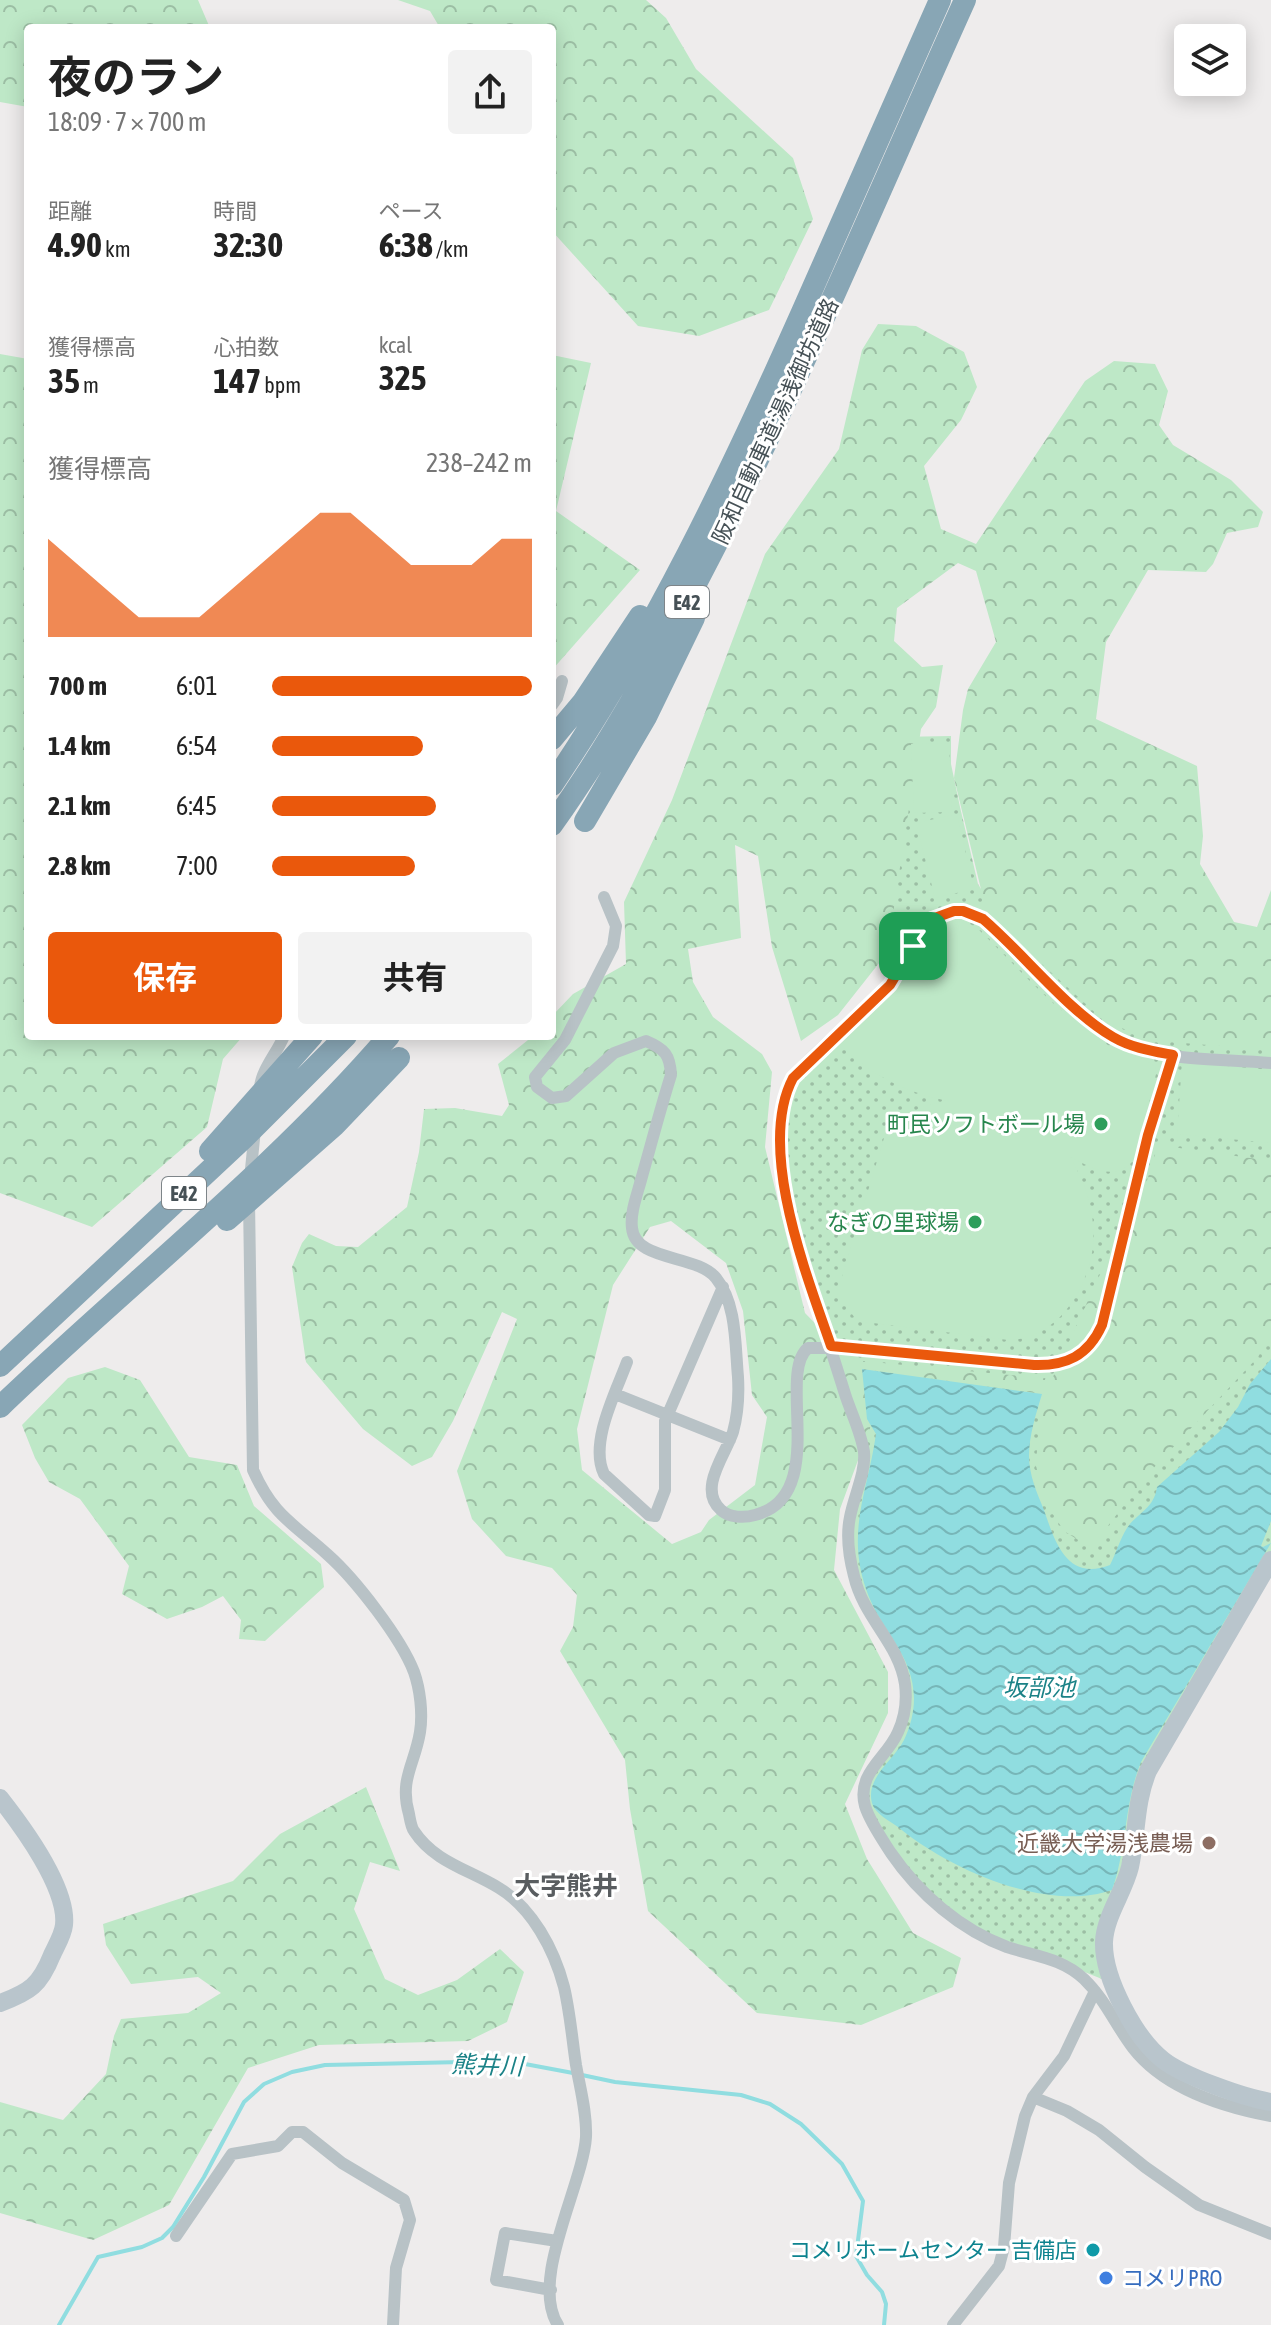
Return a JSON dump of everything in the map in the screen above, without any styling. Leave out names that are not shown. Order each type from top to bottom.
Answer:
[{"type":"highway","name":"阪和自動車道;湯浅御坊道路","points":[[556,779],[620,680],[664,601],[746,435],[940,0]]},
{"type":"highway","name":"阪和自動車道;湯浅御坊道路","points":[[556,819],[599,756],[670,634],[754,469],[803,367],[965,0]]},
{"type":"highway","points":[[556,734],[583,702],[630,632],[746,435]]},
{"type":"highway","points":[[585,821],[646,717],[675,659],[754,469]]},
{"type":"highway","points":[[19,1347],[227,1135],[309,1040]]},
{"type":"highway","name":"E42","points":[[0,1366],[244,1138],[342,1040]]},
{"type":"highway","name":"E42","points":[[0,1407],[199,1227],[352,1078],[385,1040]]},
{"type":"highway","points":[[107,1308],[222,1225],[297,1160],[399,1058]]},
{"type":"street","points":[[556,699],[562,681]]},
{"type":"street","points":[[604,897],[616,926],[613,946],[565,1040],[535,1077],[537,1087],[552,1098],[566,1096],[614,1053],[646,1041],[662,1048],[670,1057],[671,1075],[634,1206],[631,1229],[639,1243],[652,1252],[700,1266],[715,1275],[731,1310],[738,1405],[730,1440],[712,1483],[713,1499],[719,1509],[729,1515],[758,1514],[783,1496],[796,1467],[800,1358],[808,1348],[831,1346],[1045,1366],[1064,1364],[1084,1352],[1102,1325],[1148,1135],[1173,1055]]},
{"type":"street","points":[[1271,1063],[1173,1055],[1144,1050],[1110,1036],[983,919],[963,911],[932,919],[918,934],[890,985],[793,1078],[786,1097],[781,1143],[788,1209],[864,1453],[849,1529],[853,1576],[863,1604],[901,1665],[906,1693],[898,1732],[864,1784],[865,1805],[877,1831],[912,1880],[946,1912],[1002,1945],[1052,1959],[1083,1977],[1131,2046],[1158,2073],[1218,2101],[1271,2116]]},
{"type":"street","points":[[282,1040],[261,1078],[251,1160],[253,1470],[264,1495],[284,1520],[330,1556],[361,1592],[389,1627],[414,1671],[421,1702],[420,1732],[406,1776],[405,1800],[413,1830],[439,1857],[498,1887],[520,1902],[550,1947],[571,2021],[586,2138],[557,2241],[551,2306],[558,2325]]},
{"type":"street","points":[[627,1362],[601,1431],[601,1468],[652,1516],[657,1514],[665,1490],[664,1431],[667,1416],[723,1287]]},
{"type":"street","points":[[615,1394],[730,1440]]},
{"type":"street","points":[[1271,1560],[1148,1771],[1138,1800],[1129,1869],[1104,1938],[1112,1983],[1154,2052],[1189,2073],[1242,2095],[1271,2102]]},
{"type":"street","points":[[0,1798],[31,1838],[60,1900],[64,1926],[43,1977],[25,1994],[0,2003]]},
{"type":"street","points":[[953,2325],[999,2266],[1004,2247],[1009,2183],[1025,2116],[1033,2097],[1064,2056],[1095,1991]]},
{"type":"street","points":[[1033,2097],[1067,2111],[1099,2130],[1199,2205],[1271,2234]]},
{"type":"street","points":[[176,2236],[232,2154],[278,2146],[292,2132],[303,2132],[342,2163],[404,2200],[410,2220],[396,2268],[393,2325]]},
{"type":"street","points":[[551,2290],[496,2280],[505,2233],[557,2241]]},
{"type":"green space","points":[[0,0],[198,0],[208,24],[24,24],[24,106],[0,102]]},
{"type":"green space","points":[[398,0],[646,0],[666,18],[696,69],[793,158],[813,219],[769,310],[699,336],[638,326],[556,235],[556,24],[438,24],[430,11]]},
{"type":"green space","points":[[878,324],[916,326],[964,352],[977,387],[961,420],[924,466],[941,529],[976,544],[1085,381],[1114,361],[1155,364],[1168,391],[1159,425],[1173,445],[1231,480],[1263,512],[1258,527],[1227,533],[1206,572],[1148,570],[1106,642],[1096,719],[1197,766],[1203,836],[1200,864],[1234,922],[1257,927],[1271,890],[1271,1050],[1145,1040],[1099,1016],[987,914],[954,778],[968,689],[996,642],[976,571],[958,563],[897,608],[894,641],[922,667],[943,665],[936,707],[921,729],[887,953],[838,1015],[801,1041],[772,947],[758,856],[735,845],[741,938],[688,949],[693,982],[713,1017],[762,1054],[772,1072],[765,1147],[805,1313],[851,1360],[1052,1379],[1102,1270],[1141,1200],[1158,1145],[1271,1161],[1271,1334],[1258,1357],[1147,1475],[1091,1548],[1064,1531],[1034,1485],[1042,1394],[863,1369],[871,1425],[840,1509],[834,1570],[888,1672],[888,1713],[845,1804],[867,1859],[913,1933],[961,1958],[953,1987],[861,2025],[757,2013],[648,1911],[630,1809],[625,1760],[560,1651],[573,1627],[577,1595],[552,1568],[506,1556],[472,1519],[457,1471],[517,1319],[502,1312],[453,1421],[432,1457],[412,1466],[363,1429],[306,1362],[292,1267],[309,1234],[336,1246],[358,1247],[407,1207],[419,1152],[424,1109],[455,1108],[502,1116],[509,1105],[498,1064],[528,1040],[556,1040],[556,1012],[573,994],[626,964],[624,902],[672,800],[765,554],[839,449],[862,350]],"holes":[[[671,1221],[726,1263],[743,1311],[752,1395],[767,1417],[755,1485],[709,1520],[701,1532],[672,1544],[582,1470],[577,1429],[613,1285],[650,1227]]]},
{"type":"green space","points":[[0,354],[24,358],[24,1040],[240,1040],[223,1059],[207,1127],[92,1227],[0,1193]]},
{"type":"green space","points":[[556,356],[591,363],[556,511]]},
{"type":"green space","points":[[556,511],[640,570],[556,665]]},
{"type":"green space","points":[[951,736],[951,764],[960,807],[978,884],[988,900],[1271,1041],[1271,1560],[1148,1771],[1109,1922],[1112,1983],[1052,1959],[1002,1945],[927,1896],[865,1805],[870,1771],[898,1732],[904,1680],[870,1618],[849,1546],[864,1462],[784,1187],[789,1088],[871,1006],[897,971],[902,958],[892,916],[896,737]]},
{"type":"green space","points":[[949,743],[952,812],[914,813],[911,744]]},
{"type":"green space","points":[[957,814],[974,889],[935,898],[916,823]]},
{"type":"green space","points":[[954,921],[976,927],[1072,1020],[1114,1048],[1148,1061],[1157,1070],[1136,1157],[1128,1165],[1112,1172],[1104,1171],[1069,1156],[1085,1187],[1091,1210],[1094,1234],[1090,1263],[1067,1310],[1041,1332],[1025,1338],[1008,1340],[857,1321],[837,1293],[884,1138],[912,1112],[949,1101],[903,1088],[863,1064],[839,1043],[905,979],[935,927]]},
{"type":"green space","points":[[1182,1062],[1271,1070],[1271,1143],[1177,1134]]},
{"type":"green space","points":[[105,1367],[140,1380],[189,1457],[237,1465],[254,1506],[321,1564],[324,1587],[265,1641],[239,1639],[241,1620],[223,1596],[167,1619],[122,1594],[129,1566],[80,1499],[49,1482],[22,1425],[68,1378]]},
{"type":"green space","points":[[366,1787],[400,1871],[370,1862],[354,1909],[385,1979],[418,1995],[457,1980],[500,1949],[524,1972],[507,2022],[468,2041],[319,2045],[248,2068],[169,2205],[93,2240],[0,2213],[0,2102],[63,2120],[106,2074],[121,2019],[188,2013],[221,1993],[198,1977],[131,1984],[106,1945],[103,1924],[233,1881],[280,1834]]},
{"type":"water","name":"坂部池","points":[[1271,1359],[1271,1521],[1261,1546],[1271,1543],[1141,1762],[1131,1794],[1112,1890],[1086,1896],[1058,1896],[999,1883],[944,1858],[879,1814],[872,1803],[873,1785],[904,1740],[914,1699],[908,1668],[872,1603],[860,1568],[860,1511],[876,1434],[867,1419],[862,1369],[1042,1394],[1029,1448],[1034,1484],[1058,1546],[1065,1556],[1073,1564],[1095,1569],[1110,1565],[1127,1528],[1149,1506],[1157,1487],[1219,1432],[1250,1384]]},
{"type":"waterway","name":"熊井川","points":[[59,2325],[98,2257],[142,2247],[162,2238],[173,2227],[244,2102],[264,2084],[292,2072],[325,2065],[509,2061],[573,2073]]},
{"type":"waterway","name":"熊井川","points":[[582,2075],[615,2082],[741,2095],[770,2104],[801,2124],[842,2164],[863,2201],[856,2256],[882,2292],[886,2304],[884,2325]]},
{"type":"place","name":"町民ソフトボール場","points":[[1101,1124]]},
{"type":"place","name":"なぎの里球場","points":[[975,1222]]},
{"type":"place","name":"近畿大学湯浅農場","points":[[1209,1843]]},
{"type":"place","name":"コメリホームセンター 吉備店","points":[[1093,2250]]},
{"type":"place","name":"コメリPRO","points":[[1106,2278]]},
{"type":"district","name":"大字熊井","points":[[566,1886]]},
{"type":"route","points":[[954,911],[973,914],[983,919],[1110,1036],[1144,1050],[1173,1055],[1148,1135],[1102,1325],[1090,1346],[1064,1364],[1045,1366],[831,1346],[808,1277],[784,1187],[781,1134],[786,1097],[793,1078],[803,1066],[890,985],[913,946],[918,934],[932,919],[954,911]]}]
